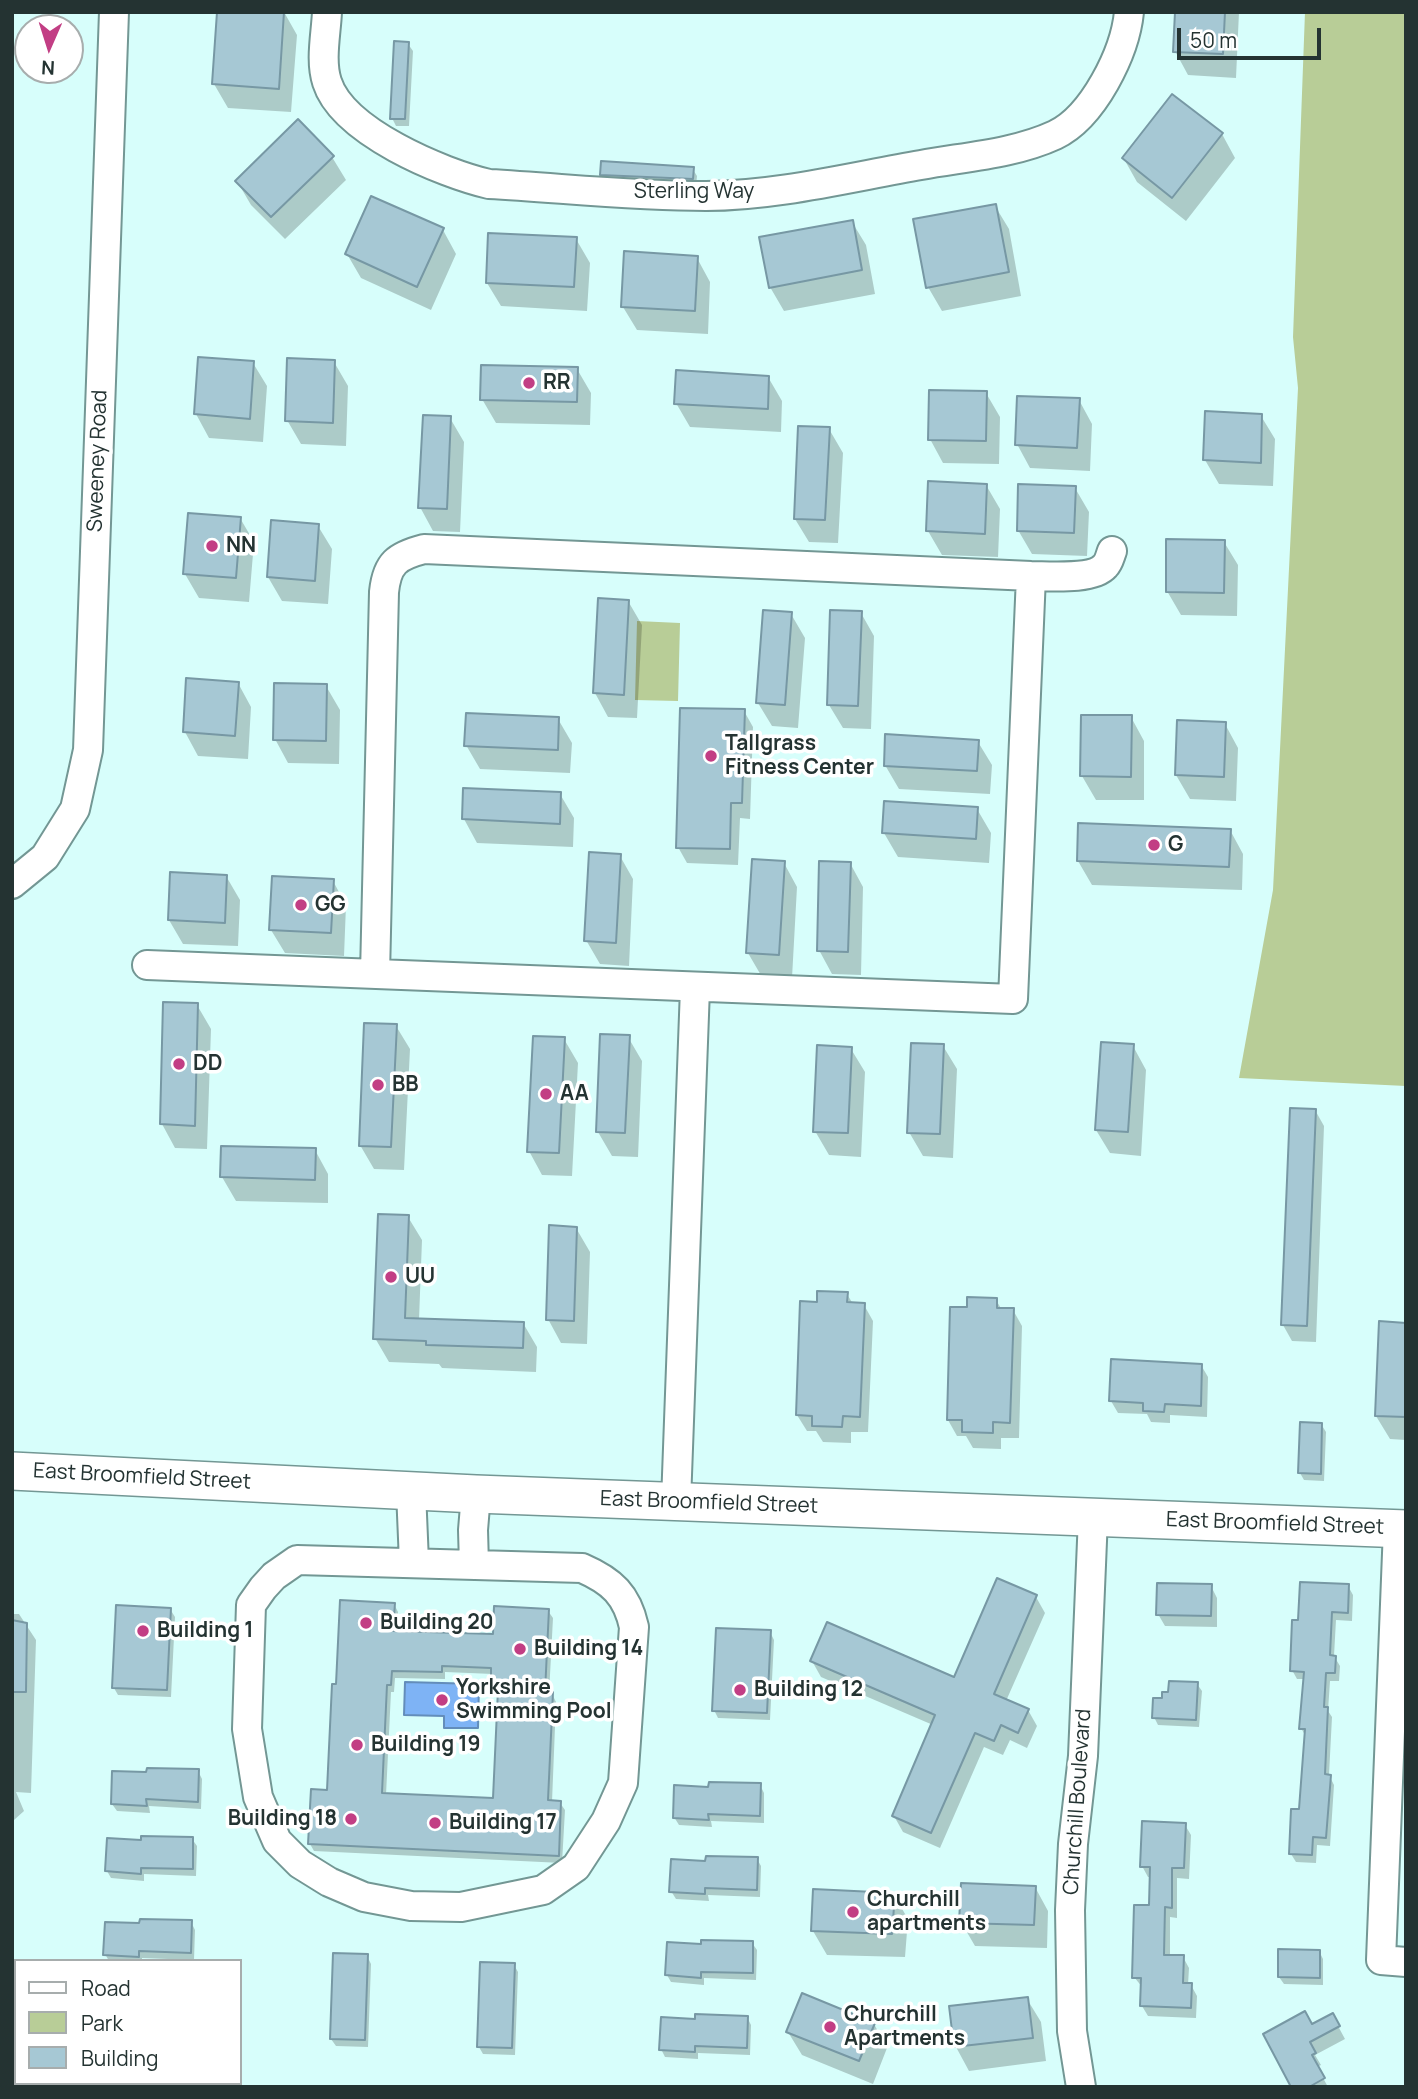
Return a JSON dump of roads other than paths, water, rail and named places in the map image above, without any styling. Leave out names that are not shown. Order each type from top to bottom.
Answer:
[{"type":"main road","name":"East Broomfield Street","points":[[12,1471],[476,1494],[1402,1529]]},
{"type":"street","name":"Sweeney Road","points":[[12,884],[45,857],[75,809],[88,750],[114,12]]},
{"type":"street","name":"Sterling Way","points":[[327,12],[324,57],[327,82],[347,113],[370,134],[460,177],[489,184],[707,196],[767,191],[999,151],[1056,135],[1085,112],[1102,86],[1119,52],[1129,12]]},
{"type":"street","points":[[375,974],[384,592],[386,575],[394,562],[404,554],[424,549],[1031,576],[1097,573],[1107,565],[1112,551]]},
{"type":"street","points":[[147,965],[1013,999],[1031,576]]},
{"type":"street","points":[[676,1502],[695,988]]},
{"type":"street","points":[[411,1491],[414,1562]]},
{"type":"street","points":[[474,1565],[476,1494]]},
{"type":"street","name":"Churchill Boulevard","points":[[1081,2087],[1072,2031],[1070,1910],[1073,1844],[1083,1756],[1093,1517]]},
{"type":"street","points":[[1393,1961],[1402,1529]]},
{"type":"street","points":[[298,1560],[474,1565],[582,1568],[601,1576],[618,1591],[630,1609],[634,1627],[623,1783],[606,1821],[576,1867],[543,1890],[461,1907],[411,1906],[364,1897],[329,1882],[300,1864],[277,1841],[258,1797],[247,1729],[251,1605],[274,1576],[298,1560]]},
{"type":"water","name":"Yorkshire Swimming Pool","points":[[405,1682],[479,1684],[478,1728],[444,1728],[444,1716],[404,1715]]},
{"type":"place","name":"RR","points":[[529,383]]},
{"type":"place","name":"NN","points":[[212,546]]},
{"type":"place","name":"Tallgrass Fitness Center","points":[[711,756]]},
{"type":"place","name":"G","points":[[1154,845]]},
{"type":"place","name":"GG","points":[[301,905]]},
{"type":"place","name":"DD","points":[[179,1064]]},
{"type":"place","name":"BB","points":[[378,1085]]},
{"type":"place","name":"AA","points":[[546,1094]]},
{"type":"place","name":"UU","points":[[391,1277]]},
{"type":"place","name":"Building 20","points":[[366,1623]]},
{"type":"place","name":"Building 1","points":[[143,1631]]},
{"type":"place","name":"Building 14","points":[[520,1649]]},
{"type":"place","name":"Building 12","points":[[740,1690]]},
{"type":"place","name":"Yorkshire Swimming Pool","points":[[442,1700]]},
{"type":"place","name":"Building 19","points":[[357,1745]]},
{"type":"place","name":"Building 18","points":[[351,1819]]},
{"type":"place","name":"Building 17","points":[[435,1823]]},
{"type":"place","name":"Churchill apartments","points":[[853,1912]]},
{"type":"place","name":"Churchill Apartments","points":[[830,2027]]}]
